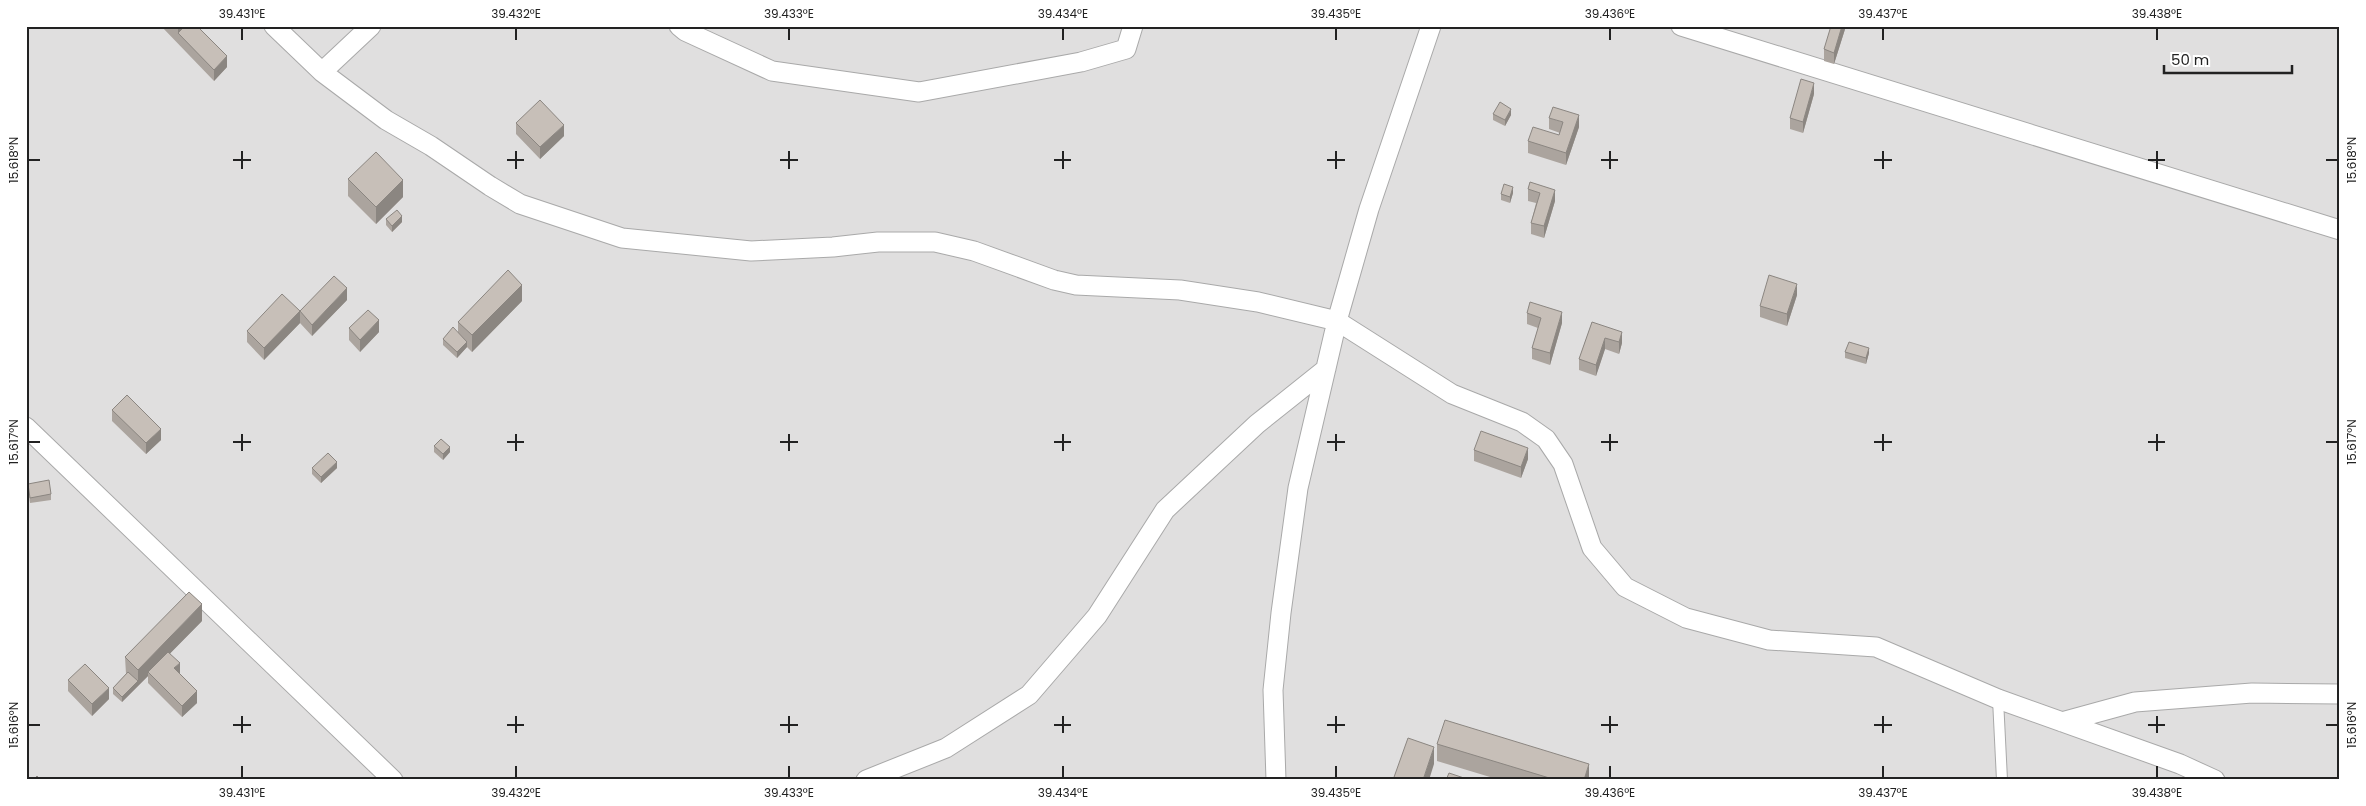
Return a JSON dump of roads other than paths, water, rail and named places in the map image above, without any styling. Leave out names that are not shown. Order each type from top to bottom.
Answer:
[{"type":"street","points":[[274,26],[322,72],[386,120],[431,146],[520,204],[622,238],[751,251],[833,247],[878,242],[935,242],[974,251],[1054,280],[1076,285],[1180,290],[1258,302],[1337,321],[1452,394],[1522,422],[1546,439],[1563,464],[1592,548],[1626,587],[1686,618],[1768,640],[1876,647],[1998,699],[2180,764],[2215,780]]},
{"type":"street","points":[[322,72],[371,26]]},
{"type":"street","points":[[679,26],[685,31],[772,71],[919,92],[1081,62],[1126,49],[1133,26]]},
{"type":"street","points":[[1276,780],[1273,690],[1281,613],[1298,488],[1337,321],[1370,209],[1431,26]]},
{"type":"street","points":[[1681,26],[2340,230]]},
{"type":"street","points":[[866,780],[946,748],[1029,695],[1096,616],[1165,510],[1256,424],[1326,369]]},
{"type":"street","points":[[26,427],[393,780]]},
{"type":"street","points":[[2062,722],[2135,702],[2252,693],[2340,694]]},
{"type":"lane","points":[[1998,699],[2002,780]]}]
